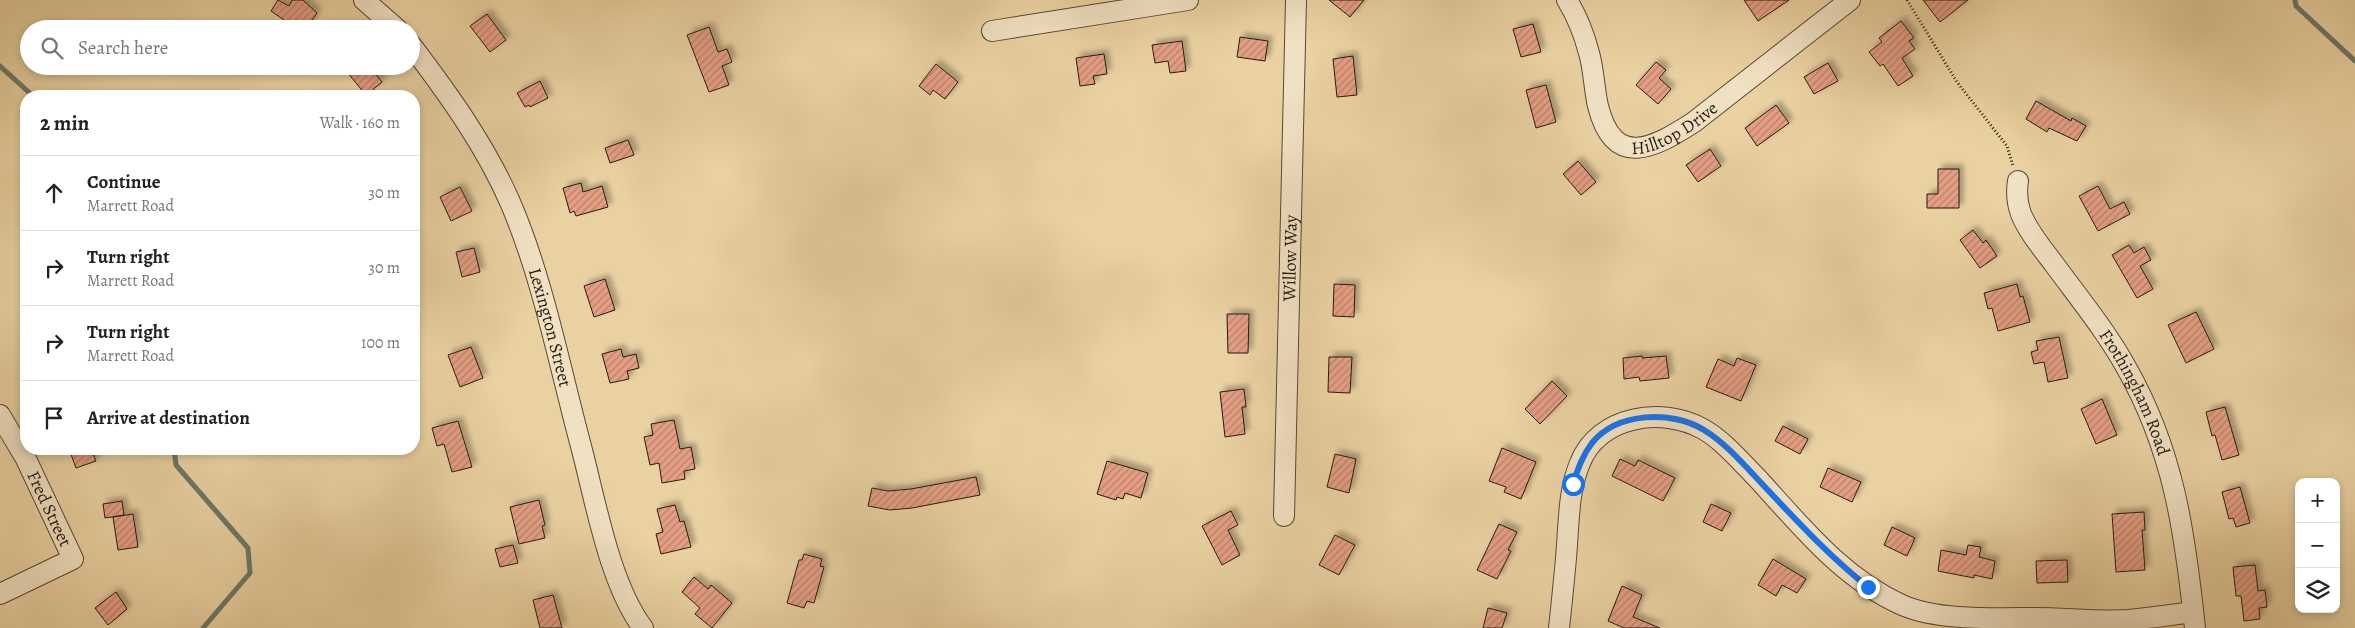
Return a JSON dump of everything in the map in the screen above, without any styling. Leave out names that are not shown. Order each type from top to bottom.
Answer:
[{"type":"street","points":[[364,0],[387,20]]},
{"type":"street","points":[[992,31],[1188,0]]},
{"type":"street","name":"Willow Way","points":[[1284,516],[1296,0]]},
{"type":"street","name":"Hilltop Drive","points":[[1567,0],[1576,15],[1589,53],[1598,106],[1607,131],[1614,141],[1624,146],[1639,148],[1668,139],[1694,122],[1850,0]]},
{"type":"street","name":"Lexington Street","points":[[420,57],[462,115],[493,167],[520,226],[543,302],[620,585],[632,613],[643,628]]},
{"type":"street","name":"Frothingham Road","points":[[2018,181],[2016,195],[2021,214],[2034,238],[2126,366],[2148,410],[2164,449],[2174,486],[2194,620]]},
{"type":"street","name":"Fred Street","points":[[0,415],[20,449]]},
{"type":"street","points":[[1559,628],[1573,484],[1580,462],[1593,442],[1611,428],[1631,420],[1653,417],[1680,419],[1704,430],[1731,452],[1838,564],[1868,587],[1904,606],[1972,619],[2194,620]]},
{"type":"street","name":"Fred Street","points":[[0,594],[74,559],[24,455]]},
{"type":"path","points":[[1907,0],[1957,82],[2007,146],[2018,181]]},
{"type":"building","points":[[278,0],[289,6],[292,0],[303,0],[317,13],[312,20],[284,20],[271,11]]},
{"type":"building","points":[[1329,0],[1364,0],[1350,17]]},
{"type":"building","points":[[1744,0],[1789,0],[1758,21]]},
{"type":"building","points":[[1923,0],[1968,0],[1940,22]]},
{"type":"building","points":[[487,14],[506,40],[490,52],[470,26]]},
{"type":"building","points":[[1901,21],[1914,38],[1909,41],[1915,49],[1902,58],[1913,76],[1898,86],[1883,64],[1880,66],[1869,52],[1882,42],[1879,38]]},
{"type":"building","points":[[1533,24],[1541,52],[1521,57],[1513,29]]},
{"type":"building","points":[[709,27],[718,52],[727,49],[732,62],[722,66],[729,85],[709,92],[687,35]]},
{"type":"building","points":[[1240,37],[1268,41],[1265,61],[1237,57]]},
{"type":"building","points":[[1182,41],[1186,71],[1170,73],[1168,61],[1155,63],[1152,45]]},
{"type":"building","points":[[1104,54],[1107,74],[1093,76],[1095,84],[1080,86],[1076,58]]},
{"type":"building","points":[[1353,56],[1357,95],[1337,97],[1333,59]]},
{"type":"building","points":[[1656,62],[1666,70],[1659,78],[1671,89],[1658,104],[1636,85]]},
{"type":"building","points":[[1828,63],[1838,81],[1814,94],[1804,77]]},
{"type":"building","points":[[936,64],[958,82],[945,99],[933,90],[930,95],[919,86]]},
{"type":"building","points":[[349,75],[376,75],[382,82],[372,90],[362,90]]},
{"type":"building","points":[[540,81],[548,98],[530,107],[529,105],[525,107],[517,93]]},
{"type":"building","points":[[1546,85],[1556,122],[1536,128],[1526,90]]},
{"type":"building","points":[[2036,101],[2071,121],[2072,118],[2086,126],[2077,141],[2049,128],[2047,132],[2026,119]]},
{"type":"building","points":[[1776,105],[1789,123],[1757,146],[1745,128]]},
{"type":"building","points":[[628,140],[634,155],[610,163],[605,148]]},
{"type":"building","points":[[1710,149],[1721,166],[1698,182],[1686,165]]},
{"type":"building","points":[[1578,161],[1596,182],[1581,195],[1563,174]]},
{"type":"building","points":[[1938,169],[1959,169],[1959,208],[1927,208],[1927,194],[1938,194]]},
{"type":"building","points":[[581,183],[583,192],[602,186],[608,207],[576,216],[574,211],[570,213],[563,188]]},
{"type":"building","points":[[2098,186],[2110,209],[2124,202],[2130,214],[2098,231],[2079,196]]},
{"type":"building","points":[[460,187],[472,211],[451,221],[440,197]]},
{"type":"building","points":[[1973,230],[1983,243],[1986,240],[1997,256],[1980,268],[1960,240]]},
{"type":"building","points":[[2129,245],[2134,253],[2144,247],[2151,260],[2140,266],[2153,289],[2137,298],[2112,255]]},
{"type":"building","points":[[474,248],[480,272],[462,277],[456,252]]},
{"type":"building","points":[[605,279],[615,310],[594,317],[584,286]]},
{"type":"building","points":[[1334,284],[1355,285],[1354,317],[1333,316]]},
{"type":"building","points":[[2017,284],[2020,297],[2023,296],[2030,322],[1998,331],[1992,308],[1988,309],[1984,293]]},
{"type":"building","points":[[2196,312],[2214,349],[2186,363],[2168,325]]},
{"type":"building","points":[[1227,314],[1249,314],[1248,353],[1228,353]]},
{"type":"building","points":[[2059,337],[2068,378],[2048,382],[2044,362],[2034,364],[2031,352],[2038,350],[2036,341]]},
{"type":"building","points":[[471,347],[483,378],[460,387],[448,355]]},
{"type":"building","points":[[621,349],[623,357],[636,354],[639,368],[627,371],[629,379],[610,383],[602,354]]},
{"type":"building","points":[[1642,356],[1642,358],[1666,356],[1669,378],[1640,381],[1639,377],[1624,379],[1623,358]]},
{"type":"building","points":[[1329,357],[1352,357],[1350,393],[1328,392]]},
{"type":"building","points":[[1737,358],[1756,365],[1741,401],[1706,387],[1718,359],[1734,366]]},
{"type":"building","points":[[1552,381],[1567,396],[1540,424],[1525,409]]},
{"type":"building","points":[[1244,389],[1246,407],[1242,407],[1245,434],[1225,437],[1220,392]]},
{"type":"building","points":[[2102,399],[2117,435],[2096,444],[2081,409]]},
{"type":"building","points":[[2225,407],[2239,455],[2222,460],[2215,435],[2212,436],[2206,412]]},
{"type":"building","points":[[674,420],[680,449],[691,447],[695,469],[684,471],[685,479],[662,483],[659,463],[650,465],[644,437],[653,435],[651,424]]},
{"type":"building","points":[[458,421],[472,467],[452,472],[444,444],[437,446],[432,428]]},
{"type":"building","points":[[1783,426],[1808,439],[1800,454],[1775,441]]},
{"type":"building","points":[[1502,448],[1536,462],[1521,499],[1504,492],[1506,487],[1489,481]]},
{"type":"building","points":[[1335,454],[1356,459],[1349,493],[1327,487]]},
{"type":"building","points":[[71,455],[94,455],[96,461],[76,468]]},
{"type":"building","points":[[1620,459],[1635,466],[1638,460],[1675,478],[1663,501],[1612,476]]},
{"type":"building","points":[[1107,461],[1148,473],[1141,498],[1125,493],[1123,499],[1117,497],[1116,500],[1097,494]]},
{"type":"building","points":[[1828,468],[1861,482],[1852,502],[1820,487]]},
{"type":"building","points":[[976,477],[980,495],[912,508],[890,510],[868,506],[872,488],[888,491],[911,489]]},
{"type":"building","points":[[2240,487],[2250,523],[2236,527],[2233,518],[2229,519],[2222,492]]},
{"type":"building","points":[[539,500],[545,525],[542,526],[545,538],[519,544],[510,507]]},
{"type":"building","points":[[122,501],[124,515],[105,518],[103,504]]},
{"type":"building","points":[[1711,504],[1731,513],[1722,531],[1703,522]]},
{"type":"building","points":[[675,505],[680,522],[684,521],[691,547],[661,554],[656,534],[663,532],[657,509]]},
{"type":"building","points":[[1231,511],[1238,525],[1228,530],[1240,555],[1222,565],[1202,526]]},
{"type":"building","points":[[2144,512],[2145,530],[2142,530],[2145,570],[2116,572],[2112,514]]},
{"type":"building","points":[[133,514],[138,547],[118,550],[113,517]]},
{"type":"building","points":[[1499,524],[1517,532],[1508,550],[1511,551],[1497,579],[1477,570]]},
{"type":"building","points":[[1892,527],[1915,538],[1907,556],[1884,545]]},
{"type":"building","points":[[1335,535],[1355,545],[1339,575],[1319,565]]},
{"type":"building","points":[[513,545],[518,563],[500,567],[495,549]]},
{"type":"building","points":[[1968,545],[1981,547],[1979,557],[1995,561],[1992,579],[1974,575],[1974,578],[1938,571],[1941,550],[1966,555]]},
{"type":"building","points":[[804,554],[822,559],[820,566],[824,567],[814,603],[807,601],[804,608],[787,603],[799,560],[802,560]]},
{"type":"building","points":[[1773,559],[1806,579],[1797,593],[1782,585],[1776,596],[1758,585]]},
{"type":"building","points":[[2067,560],[2068,582],[2037,583],[2036,561]]},
{"type":"building","points":[[2255,565],[2258,591],[2265,590],[2267,607],[2259,608],[2260,619],[2244,621],[2241,596],[2236,596],[2233,567]]},
{"type":"building","points":[[694,577],[708,589],[711,585],[732,603],[712,628],[695,614],[700,608],[682,592]]},
{"type":"building","points":[[1622,586],[1642,595],[1633,617],[1660,628],[1624,628],[1608,621]]},
{"type":"building","points":[[116,592],[127,609],[108,625],[95,608]]},
{"type":"building","points":[[553,595],[562,628],[540,628],[533,600]]},
{"type":"building","points":[[1488,608],[1507,613],[1502,628],[1483,628]]},
{"type":"waterway","points":[[2295,0],[2296,6],[2355,61]]},
{"type":"waterway","points":[[0,66],[26,90]]},
{"type":"waterway","points":[[175,455],[176,465],[248,548],[250,573],[203,628]]},
{"type":"route","points":[[1573,484],[1580,462],[1593,442],[1611,428],[1631,420],[1653,417],[1680,419],[1704,430],[1731,452],[1838,564],[1868,587]]}]
